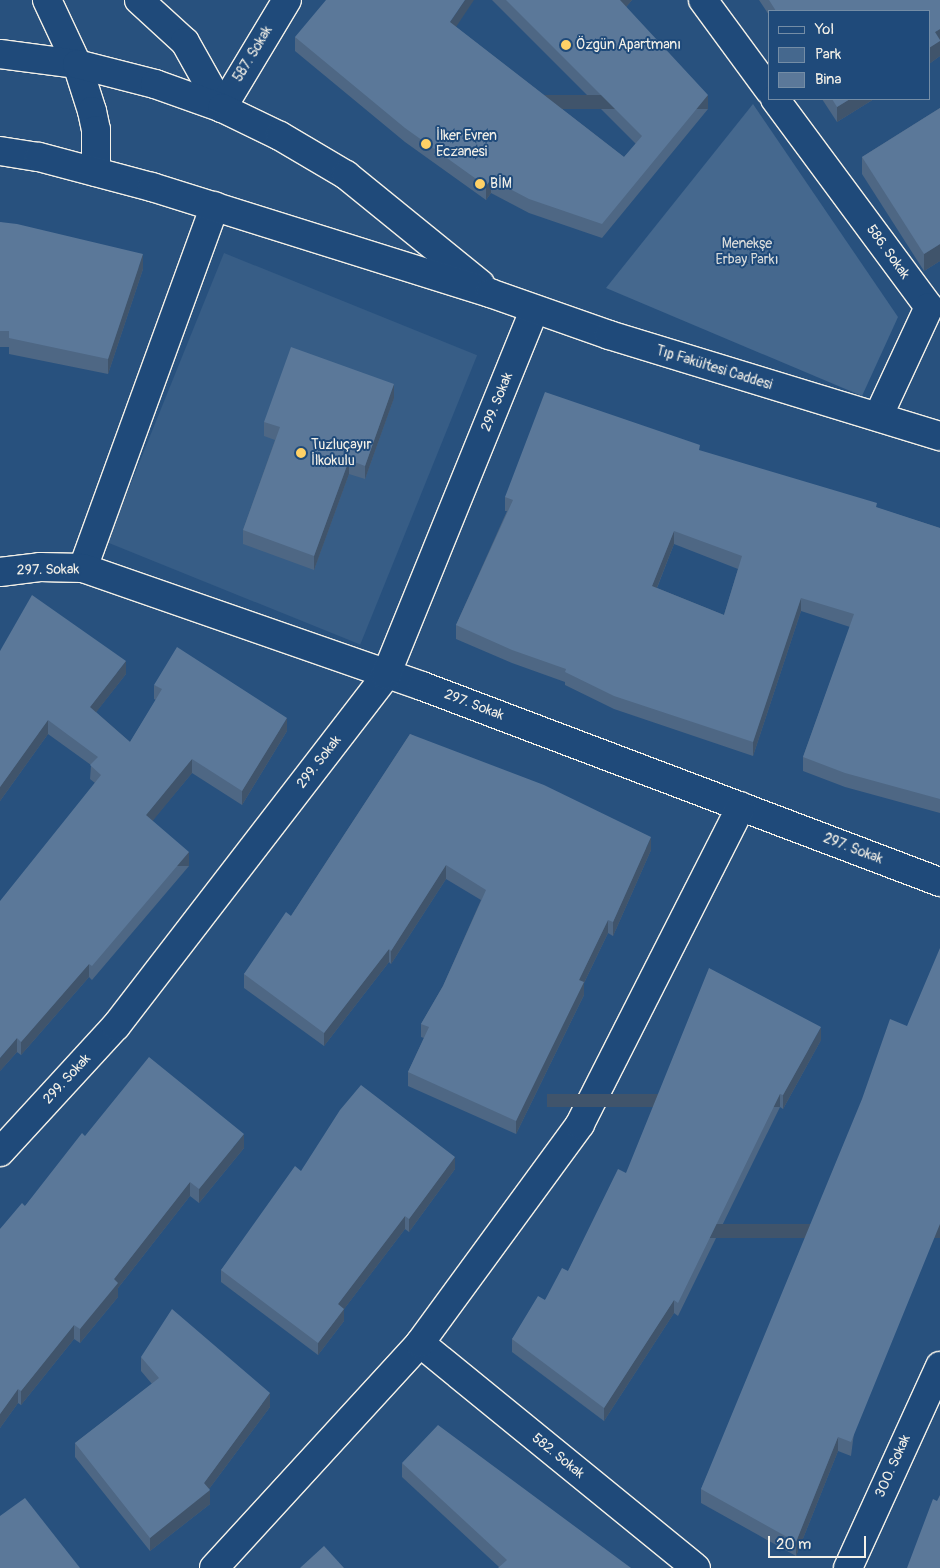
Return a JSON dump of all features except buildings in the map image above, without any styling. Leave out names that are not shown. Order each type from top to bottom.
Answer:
[{"type":"street","points":[[47,0],[77,64],[96,130],[96,172]]},
{"type":"street","points":[[139,0],[185,42],[222,108]]},
{"type":"street","name":"587. Sokak","points":[[222,108],[287,0]]},
{"type":"street","points":[[703,0],[768,89]]},
{"type":"street","points":[[0,54],[77,64],[155,84],[222,108],[280,136],[346,175],[490,293]]},
{"type":"street","name":"586. Sokak","points":[[777,100],[935,304],[878,417]]},
{"type":"street","points":[[0,151],[96,172],[215,206],[490,293]]},
{"type":"street","points":[[83,568],[215,206]]},
{"type":"street","name":"Tıp Fakültesi Caddesi","points":[[490,293],[534,310],[940,436]]},
{"type":"street","name":"299. Sokak","points":[[0,1152],[116,1026],[386,674],[534,310]]},
{"type":"street","name":"297. Sokak","points":[[0,572],[40,568],[83,568],[386,674],[940,882]]},
{"type":"street","points":[[214,1568],[420,1343],[580,1124],[741,806]]},
{"type":"street","name":"582. Sokak","points":[[420,1343],[696,1568]]},
{"type":"street","name":"300. Sokak","points":[[848,1568],[940,1366]]},
{"type":"shaded area","name":"Tuzluçayır İlkokulu","points":[[224,253],[477,355],[360,645],[107,542]]},
{"type":"green space","name":"Menekşe Erbay Parkı","points":[[753,104],[898,317],[862,396],[606,288]]},
{"type":"place","name":"Özgün Apartmanı","points":[[566,45]]},
{"type":"place","name":"İlker Evren Eczanesi","points":[[426,144]]},
{"type":"place","name":"BİM","points":[[480,184]]},
{"type":"place","name":"Tuzluçayır İlkokulu","points":[[301,453]]}]
